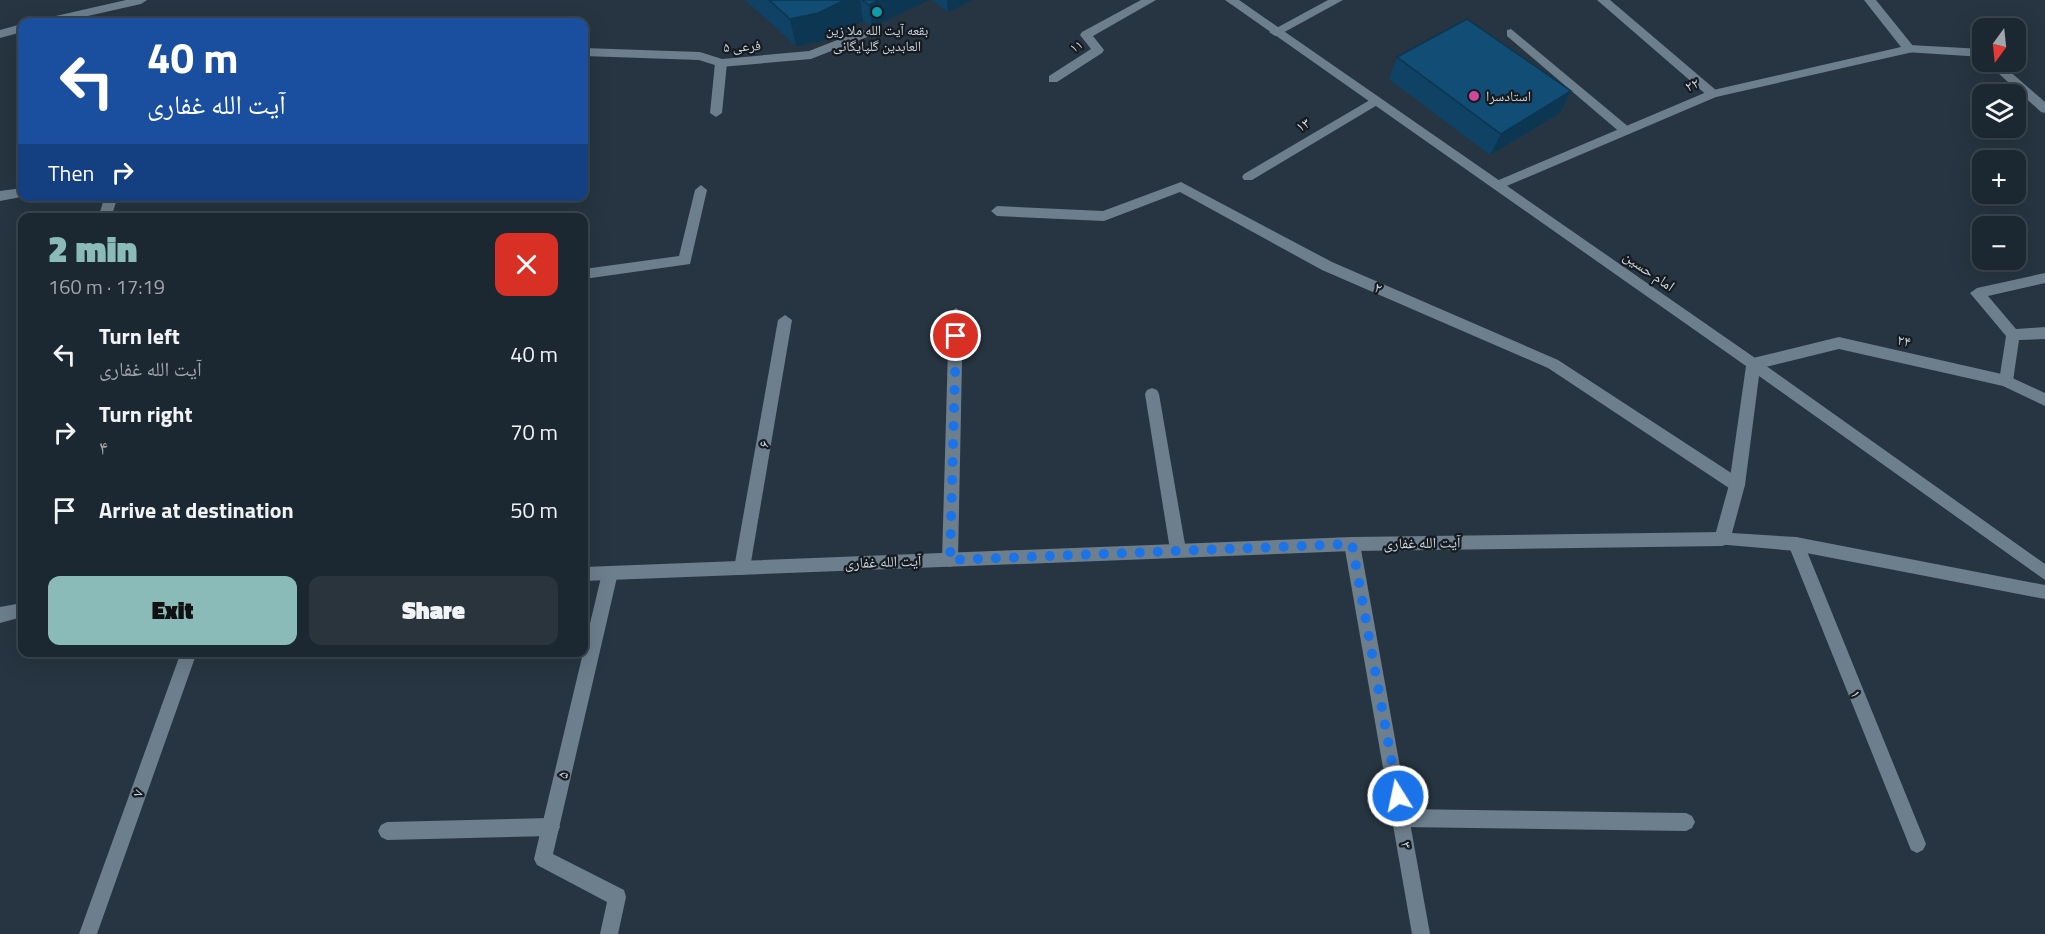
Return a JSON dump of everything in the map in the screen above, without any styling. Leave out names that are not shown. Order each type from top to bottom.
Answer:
[{"type":"street","points":[[64,18],[141,0]]},
{"type":"street","name":"۱۱","points":[[1053,79],[1098,50],[1086,35],[1150,0]]},
{"type":"street","name":"امام حسین","points":[[1231,0],[1753,364],[2045,573]]},
{"type":"street","points":[[1275,32],[1337,0]]},
{"type":"street","points":[[1603,0],[1713,94]]},
{"type":"street","points":[[1870,0],[1909,49]]},
{"type":"street","points":[[0,34],[18,29]]},
{"type":"street","points":[[1511,33],[1626,131]]},
{"type":"street","name":"فرعی ۵","points":[[588,52],[700,56],[721,63],[811,55],[863,34]]},
{"type":"street","name":"۲۲","points":[[1498,185],[1713,94],[1909,49],[1972,52]]},
{"type":"street","points":[[716,112],[721,63]]},
{"type":"street","points":[[2003,72],[2045,109]]},
{"type":"street","name":"۱۳","points":[[1248,177],[1375,101]]},
{"type":"street","name":"۲","points":[[997,211],[1104,216],[1181,187],[1328,266],[1553,364],[1737,485]]},
{"type":"street","points":[[588,273],[686,260],[701,190]]},
{"type":"street","points":[[0,196],[18,194]]},
{"type":"street","points":[[2006,381],[2013,334],[1977,293],[2045,278]]},
{"type":"street","points":[[950,560],[956,313]]},
{"type":"street","name":"۶","points":[[742,567],[785,320]]},
{"type":"street","points":[[2013,334],[2045,333]]},
{"type":"street","name":"۲۴","points":[[1753,364],[1839,343],[2006,381],[2045,400]]},
{"type":"street","points":[[1722,538],[1737,485],[1753,364]]},
{"type":"street","points":[[1152,394],[1178,550]]},
{"type":"street","name":"آیت الله غفاری","points":[[588,574],[1352,544],[1722,538],[1796,544],[2045,592]]},
{"type":"street","name":"۳","points":[[1352,544],[1421,934]]},
{"type":"street","name":"۱","points":[[1796,544],[1917,844]]},
{"type":"street","name":"۵","points":[[609,934],[617,897],[543,859],[610,573]]},
{"type":"street","points":[[0,615],[18,611]]},
{"type":"street","name":"۷","points":[[88,934],[187,657]]},
{"type":"street","points":[[1402,818],[1686,822]]},
{"type":"street","points":[[387,831],[551,826]]},
{"type":"building","points":[[769,0],[845,0],[818,13],[790,19]]},
{"type":"building","points":[[862,0],[879,0],[869,5]]},
{"type":"building","points":[[1467,19],[1571,91],[1501,134],[1397,57]]},
{"type":"place","name":"بقعه آیت الله ملا زین العابدین گلپایگانی","points":[[877,12]]},
{"type":"place","name":"استادسرا","points":[[1474,96]]},
{"type":"route","points":[[956,336],[950,560],[1352,544],[1398,796]]}]
